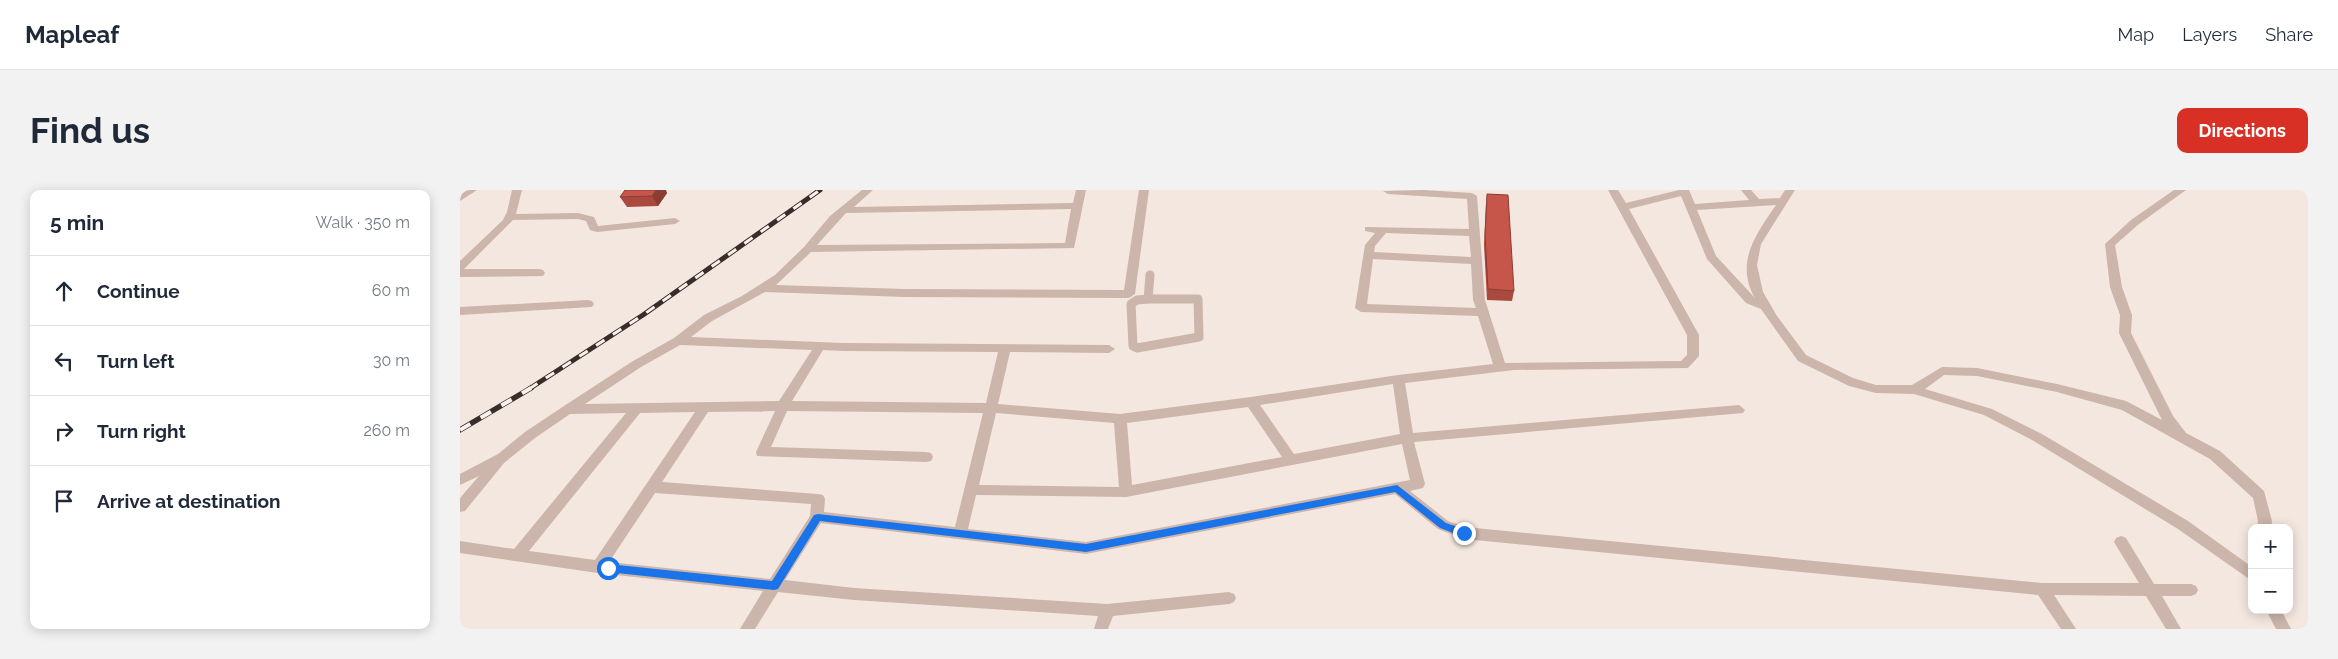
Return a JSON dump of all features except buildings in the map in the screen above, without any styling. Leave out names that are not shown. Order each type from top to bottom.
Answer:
[{"type":"street","points":[[460,198],[472,190]]},
{"type":"street","points":[[460,268],[503,227],[510,217],[517,190]]},
{"type":"street","points":[[460,507],[503,458],[530,436],[568,409],[678,341],[708,318],[779,278],[808,249],[834,218],[868,190]]},
{"type":"street","points":[[808,249],[1070,246],[1081,190]]},
{"type":"street","points":[[763,288],[905,293],[1129,294],[1144,190]]},
{"type":"street","points":[[568,409],[783,406],[990,408],[1120,419],[1251,402],[1398,379],[1500,367],[1684,365],[1693,356],[1693,335],[1613,190]]},
{"type":"street","points":[[1746,190],[1756,203]]},
{"type":"street","points":[[1790,190],[1756,244],[1752,265],[1757,292],[1802,358],[1849,382],[1876,389],[1914,390],[1988,412],[2037,437],[2183,525],[2248,572]]},
{"type":"street","points":[[2181,190],[2135,222],[2110,244],[2116,287],[2126,315],[2125,333],[2168,419],[2184,438]]},
{"type":"street","points":[[1388,191],[1472,196],[1479,300],[1500,367]]},
{"type":"street","points":[[1623,207],[1684,191],[1711,258],[1750,300],[1765,306]]},
{"type":"street","points":[[1692,207],[1783,201]]},
{"type":"street","points":[[846,210],[1077,206]]},
{"type":"street","points":[[510,217],[585,217],[597,229],[675,221]]},
{"type":"street","points":[[1369,229],[1474,233]]},
{"type":"street","points":[[1384,230],[1370,245],[1361,308],[1484,312]]},
{"type":"street","points":[[1369,255],[1476,261]]},
{"type":"street","points":[[460,273],[539,273]]},
{"type":"street","points":[[460,311],[588,304]]},
{"type":"street","points":[[678,341],[820,346],[1109,349]]},
{"type":"street","points":[[820,346],[783,406],[763,449],[764,453],[926,457]]},
{"type":"street","points":[[960,534],[1005,349]]},
{"type":"street","points":[[1914,390],[1942,371],[1977,372],[2058,388],[2126,406],[2215,455],[2259,495],[2265,524]]},
{"type":"street","points":[[818,517],[1086,548],[1418,484],[1407,438],[1398,379]]},
{"type":"street","points":[[1251,402],[1290,460]]},
{"type":"street","points":[[598,567],[704,408]]},
{"type":"street","points":[[516,556],[636,409]]},
{"type":"street","points":[[971,490],[1126,492],[1407,438],[1740,410]]},
{"type":"street","points":[[1120,419],[1126,492]]},
{"type":"street","points":[[460,480],[503,458]]},
{"type":"street","points":[[652,487],[818,499],[818,517],[747,629]]},
{"type":"street","points":[[1397,488],[1443,525],[1464,533],[2042,588],[2150,591],[2191,590]]},
{"type":"street","points":[[2121,542],[2174,629]]},
{"type":"street","points":[[460,547],[598,567],[854,594],[1107,610],[1229,598]]},
{"type":"street","points":[[2042,588],[2069,629]]},
{"type":"street","points":[[1101,629],[1107,610]]},
{"type":"street","points":[[2275,614],[2284,629]]},
{"type":"lane","points":[[1148,296],[1150,275]]},
{"type":"lane","points":[[1129,294],[1198,299],[1199,338],[1134,347],[1131,304],[1148,296]]},
{"type":"railway","points":[[529,389],[643,315],[820,190]]},
{"type":"railway","points":[[460,430],[531,388]]},
{"type":"route","points":[[608,568],[774,586],[818,517],[1086,548],[1397,488],[1434,519],[1451,529],[1464,533]]}]
